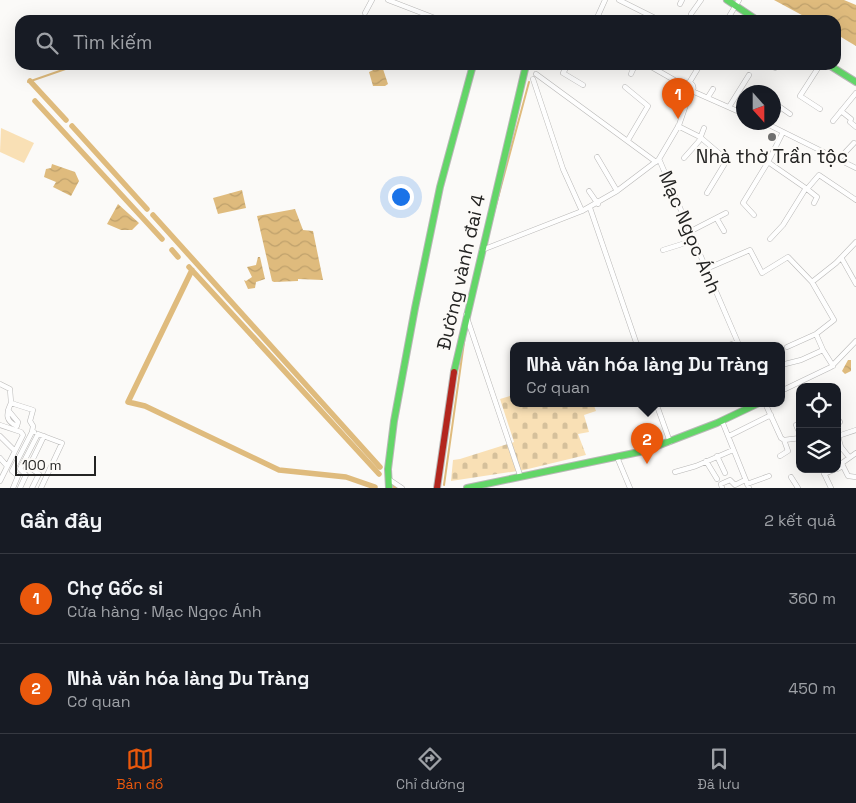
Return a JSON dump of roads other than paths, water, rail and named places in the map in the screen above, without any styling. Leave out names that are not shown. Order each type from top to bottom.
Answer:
[{"type":"main road","points":[[726,0],[737,3],[751,15]]},
{"type":"main road","name":"Đường vành đai 4","points":[[389,488],[388,469],[394,421],[415,308],[440,187],[471,70]]},
{"type":"main road","name":"Đường vành đai 4","points":[[437,488],[450,389],[480,250],[525,70]]},
{"type":"main road","points":[[837,70],[856,82]]},
{"type":"main road","points":[[467,488],[520,475],[617,457],[669,445],[752,407]]},
{"type":"street","points":[[365,13],[372,0]]},
{"type":"street","points":[[388,0],[427,15]]},
{"type":"street","points":[[598,15],[605,0]]},
{"type":"street","points":[[619,0],[650,15]]},
{"type":"street","points":[[691,14],[701,0]]},
{"type":"street","points":[[730,15],[737,3]]},
{"type":"street","points":[[565,70],[563,73],[583,85]]},
{"type":"street","points":[[631,74],[633,70]]},
{"type":"street","points":[[657,70],[683,85],[689,83],[697,70]]},
{"type":"street","points":[[817,70],[800,96],[820,109]]},
{"type":"street","points":[[480,250],[582,212],[598,204],[658,160],[536,74]]},
{"type":"street","points":[[729,107],[748,75]]},
{"type":"street","points":[[533,80],[563,169],[582,212]]},
{"type":"street","points":[[689,83],[693,86],[691,92]]},
{"type":"street","points":[[683,85],[683,92],[708,96],[736,110]]},
{"type":"street","points":[[625,88],[648,106],[628,140]]},
{"type":"street","points":[[708,96],[713,89]]},
{"type":"street","name":"Mạc Ngọc Ánh","points":[[691,92],[678,126],[658,160],[669,172],[706,270],[737,342]]},
{"type":"street","points":[[833,121],[856,93]]},
{"type":"street","points":[[781,109],[790,114]]},
{"type":"street","points":[[841,111],[856,127]]},
{"type":"street","points":[[678,126],[700,137],[734,164]]},
{"type":"street","points":[[684,158],[695,146],[704,128]]},
{"type":"street","points":[[779,130],[793,140],[856,168]]},
{"type":"street","points":[[754,215],[743,203],[768,162],[783,132]]},
{"type":"street","points":[[838,160],[854,143]]},
{"type":"street","points":[[597,156],[618,190]]},
{"type":"street","points":[[826,162],[830,156]]},
{"type":"street","points":[[707,193],[727,160]]},
{"type":"street","points":[[768,162],[817,197],[814,203]]},
{"type":"street","points":[[770,239],[783,224],[806,189],[820,175],[856,200]]},
{"type":"street","points":[[589,191],[598,204]]},
{"type":"street","points":[[590,208],[636,342]]},
{"type":"street","points":[[691,231],[726,213]]},
{"type":"street","points":[[717,219],[724,231]]},
{"type":"street","points":[[663,250],[695,240]]},
{"type":"street","points":[[812,282],[854,250],[856,242]]},
{"type":"street","points":[[706,270],[750,250],[762,273],[788,257],[812,282],[834,320],[816,334],[787,347]]},
{"type":"street","points":[[842,258],[856,284]]},
{"type":"street","points":[[466,313],[520,475]]},
{"type":"street","points":[[816,334],[832,366]]},
{"type":"street","points":[[785,387],[816,376],[832,366],[856,341]]},
{"type":"street","points":[[785,364],[801,360],[823,350]]},
{"type":"street","points":[[0,384],[10,389],[11,403],[8,410]]},
{"type":"street","points":[[11,403],[32,410],[30,421],[33,426],[32,432],[12,471],[18,476],[13,488]]},
{"type":"street","points":[[657,407],[669,445]]},
{"type":"street","points":[[767,407],[788,451],[780,456]]},
{"type":"street","points":[[729,436],[771,415]]},
{"type":"street","points":[[722,421],[747,484]]},
{"type":"street","points":[[0,426],[23,433],[0,479]]},
{"type":"street","points":[[848,457],[841,447],[838,436],[856,430]]},
{"type":"street","points":[[32,432],[62,443],[41,488]]},
{"type":"street","points":[[20,488],[26,475],[20,469],[38,434]]},
{"type":"street","points":[[0,436],[15,451]]},
{"type":"street","points":[[32,488],[39,474],[29,466],[44,436]]},
{"type":"street","points":[[784,440],[796,438]]},
{"type":"street","points":[[676,472],[733,450]]},
{"type":"street","points":[[856,453],[842,463],[848,476],[856,477]]},
{"type":"street","points":[[717,456],[725,472]]},
{"type":"street","points":[[617,457],[630,488]]},
{"type":"street","points":[[0,458],[7,466]]},
{"type":"street","points":[[706,461],[716,479]]},
{"type":"street","points":[[824,473],[830,486],[824,488]]},
{"type":"street","points":[[722,488],[721,484],[730,480],[735,485],[747,484],[769,476]]},
{"type":"street","points":[[791,477],[798,488]]},
{"type":"street","points":[[390,480],[402,488]]},
{"type":"water","points":[[774,0],[844,0],[856,5],[856,46],[841,37],[841,15],[802,15]]},
{"type":"water","points":[[383,70],[388,84],[385,86],[373,86],[369,72]]},
{"type":"water","points":[[52,164],[75,172],[79,181],[71,196],[53,187],[56,182],[44,177],[46,169],[51,168]]},
{"type":"water","points":[[242,190],[246,208],[218,214],[213,198]]},
{"type":"water","points":[[118,204],[139,223],[132,230],[121,230],[107,224]]},
{"type":"water","points":[[295,209],[303,230],[313,231],[323,280],[272,281],[257,216]]},
{"type":"water","points":[[258,257],[260,257],[265,279],[256,282],[255,288],[248,289],[244,280],[246,281],[252,277],[247,267],[256,265]]},
{"type":"water","points":[[848,360],[851,360],[851,371],[845,374],[842,371]]},
{"type":"waterway","points":[[28,82],[63,70]]},
{"type":"waterway","points":[[30,81],[66,120]]},
{"type":"waterway","points":[[488,235],[529,82]]},
{"type":"waterway","points":[[35,101],[162,239]]},
{"type":"waterway","points":[[72,126],[147,209]]},
{"type":"waterway","points":[[153,215],[380,467]]},
{"type":"waterway","points":[[172,250],[178,257]]},
{"type":"waterway","points":[[189,267],[379,474]]},
{"type":"waterway","points":[[192,270],[128,402],[145,406],[279,470],[346,477],[375,487]]},
{"type":"waterway","points":[[444,485],[466,328]]},
{"type":"waterway","points":[[394,485],[398,488]]},
{"type":"place","name":"Chợ Gốc si","points":[[678,119]]},
{"type":"place","name":"Nhà thờ Trần tộc","points":[[772,137]]},
{"type":"place","name":"Nhà văn hóa làng Du Tràng","points":[[647,464]]}]
